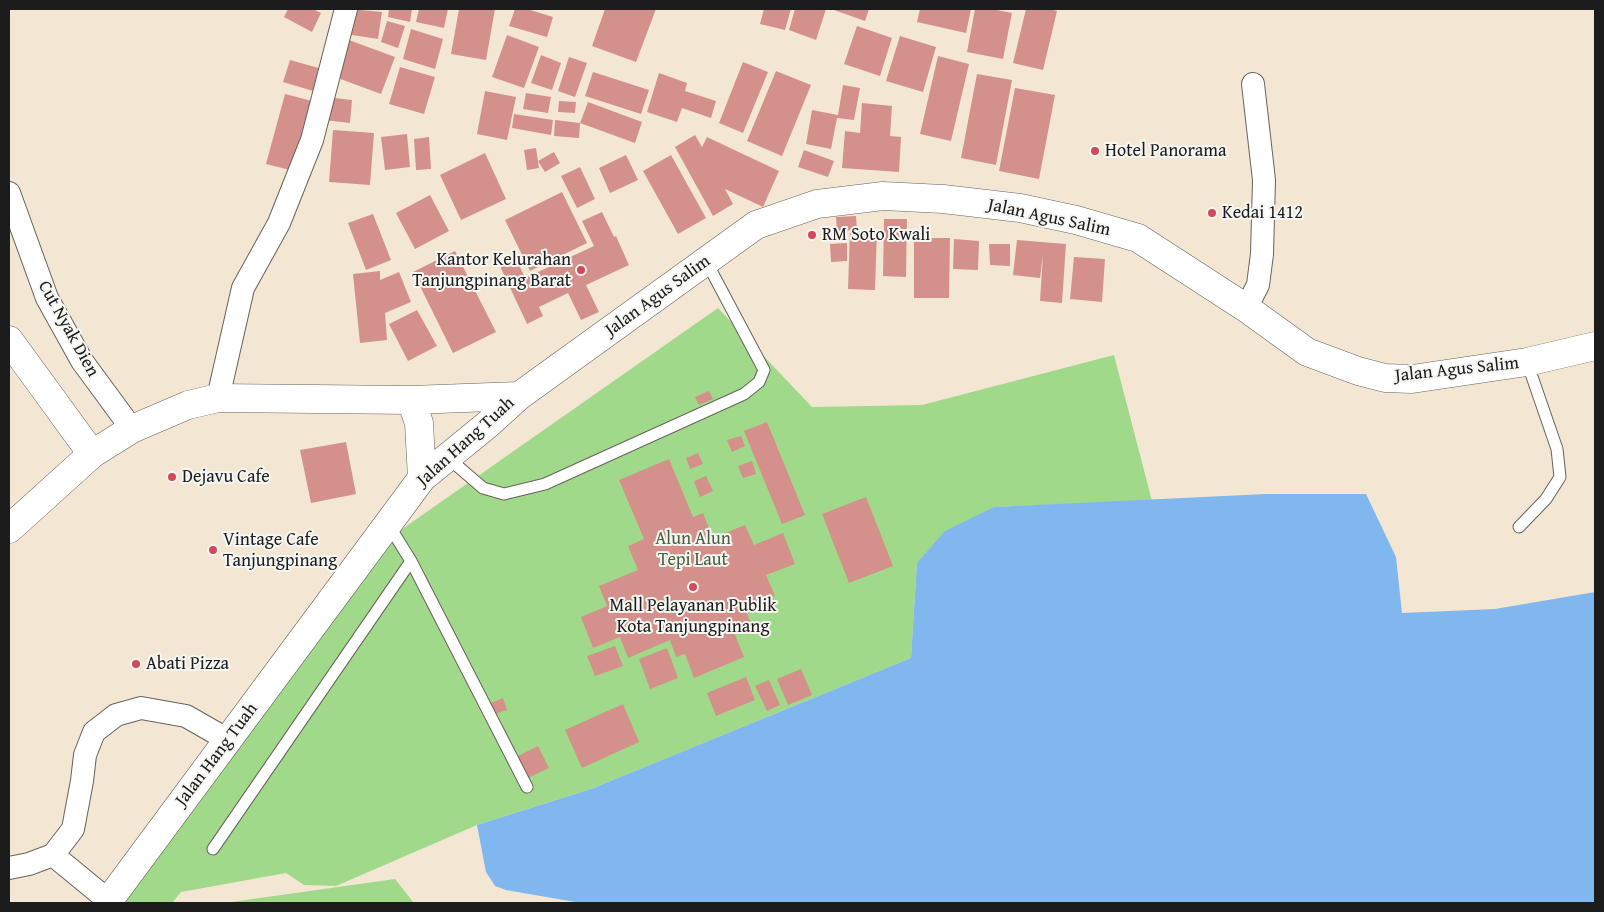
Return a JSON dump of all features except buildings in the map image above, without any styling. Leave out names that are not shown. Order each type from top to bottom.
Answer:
[{"type":"main road","name":"Jalan Agus Salim","points":[[519,396],[756,225],[817,204],[883,196],[943,199],[1039,212],[1076,220],[1138,238],[1246,308],[1307,352],[1358,371],[1385,378],[1412,379],[1527,362],[1595,346]]},
{"type":"main road","points":[[9,340],[92,454]]},
{"type":"main road","name":"Jalan Hang Tuah","points":[[9,529],[92,454],[132,429],[188,405],[218,398],[411,400],[519,396]]},
{"type":"main road","name":"Jalan Hang Tuah","points":[[108,902],[422,478],[519,396]]},
{"type":"main road","points":[[411,400],[419,423],[422,478]]},
{"type":"street","points":[[218,398],[244,288],[279,223],[312,140],[346,9]]},
{"type":"street","points":[[1246,308],[1258,285],[1262,254],[1264,180],[1252,84]]},
{"type":"street","name":"Cut Nyak Dien","points":[[9,193],[47,298],[82,361],[132,429]]},
{"type":"street","points":[[9,868],[29,864],[53,855],[73,829],[85,755],[94,732],[116,715],[142,708],[186,716],[228,740]]},
{"type":"street","points":[[53,855],[108,902]]},
{"type":"lane","points":[[448,457],[483,488],[504,494],[545,484],[744,394],[752,388],[759,382],[764,370],[706,261]]},
{"type":"lane","points":[[1519,527],[1546,499],[1560,477],[1557,449],[1527,362]]},
{"type":"lane","points":[[388,524],[412,561],[527,787]]},
{"type":"lane","points":[[213,849],[412,561]]},
{"type":"green space","name":"Alun Alun Tepi Laut","points":[[718,308],[812,407],[922,405],[1114,355],[1152,501],[994,507],[917,563],[911,658],[591,789],[477,825],[336,886],[304,885],[286,873],[181,892],[172,903],[106,903],[378,546]]},
{"type":"green space","points":[[395,879],[414,903],[224,903]]},
{"type":"water","points":[[1266,494],[1366,494],[1396,557],[1402,613],[1495,609],[1595,592],[1595,903],[581,903],[506,890],[495,886],[486,872],[477,825],[591,789],[911,658],[917,563],[945,531],[994,507]]},
{"type":"place","name":"Hotel Panorama","points":[[1095,151]]},
{"type":"place","name":"Kedai 1412","points":[[1212,213]]},
{"type":"place","name":"RM Soto Kwali","points":[[812,235]]},
{"type":"place","name":"Kantor Kelurahan Tanjungpinang Barat","points":[[581,270]]},
{"type":"place","name":"Dejavu Cafe","points":[[172,477]]},
{"type":"place","name":"Vintage Cafe Tanjungpinang","points":[[213,550]]},
{"type":"place","name":"Mall Pelayanan Publik Kota Tanjungpinang","points":[[693,587]]},
{"type":"place","name":"Abati Pizza","points":[[136,664]]}]
